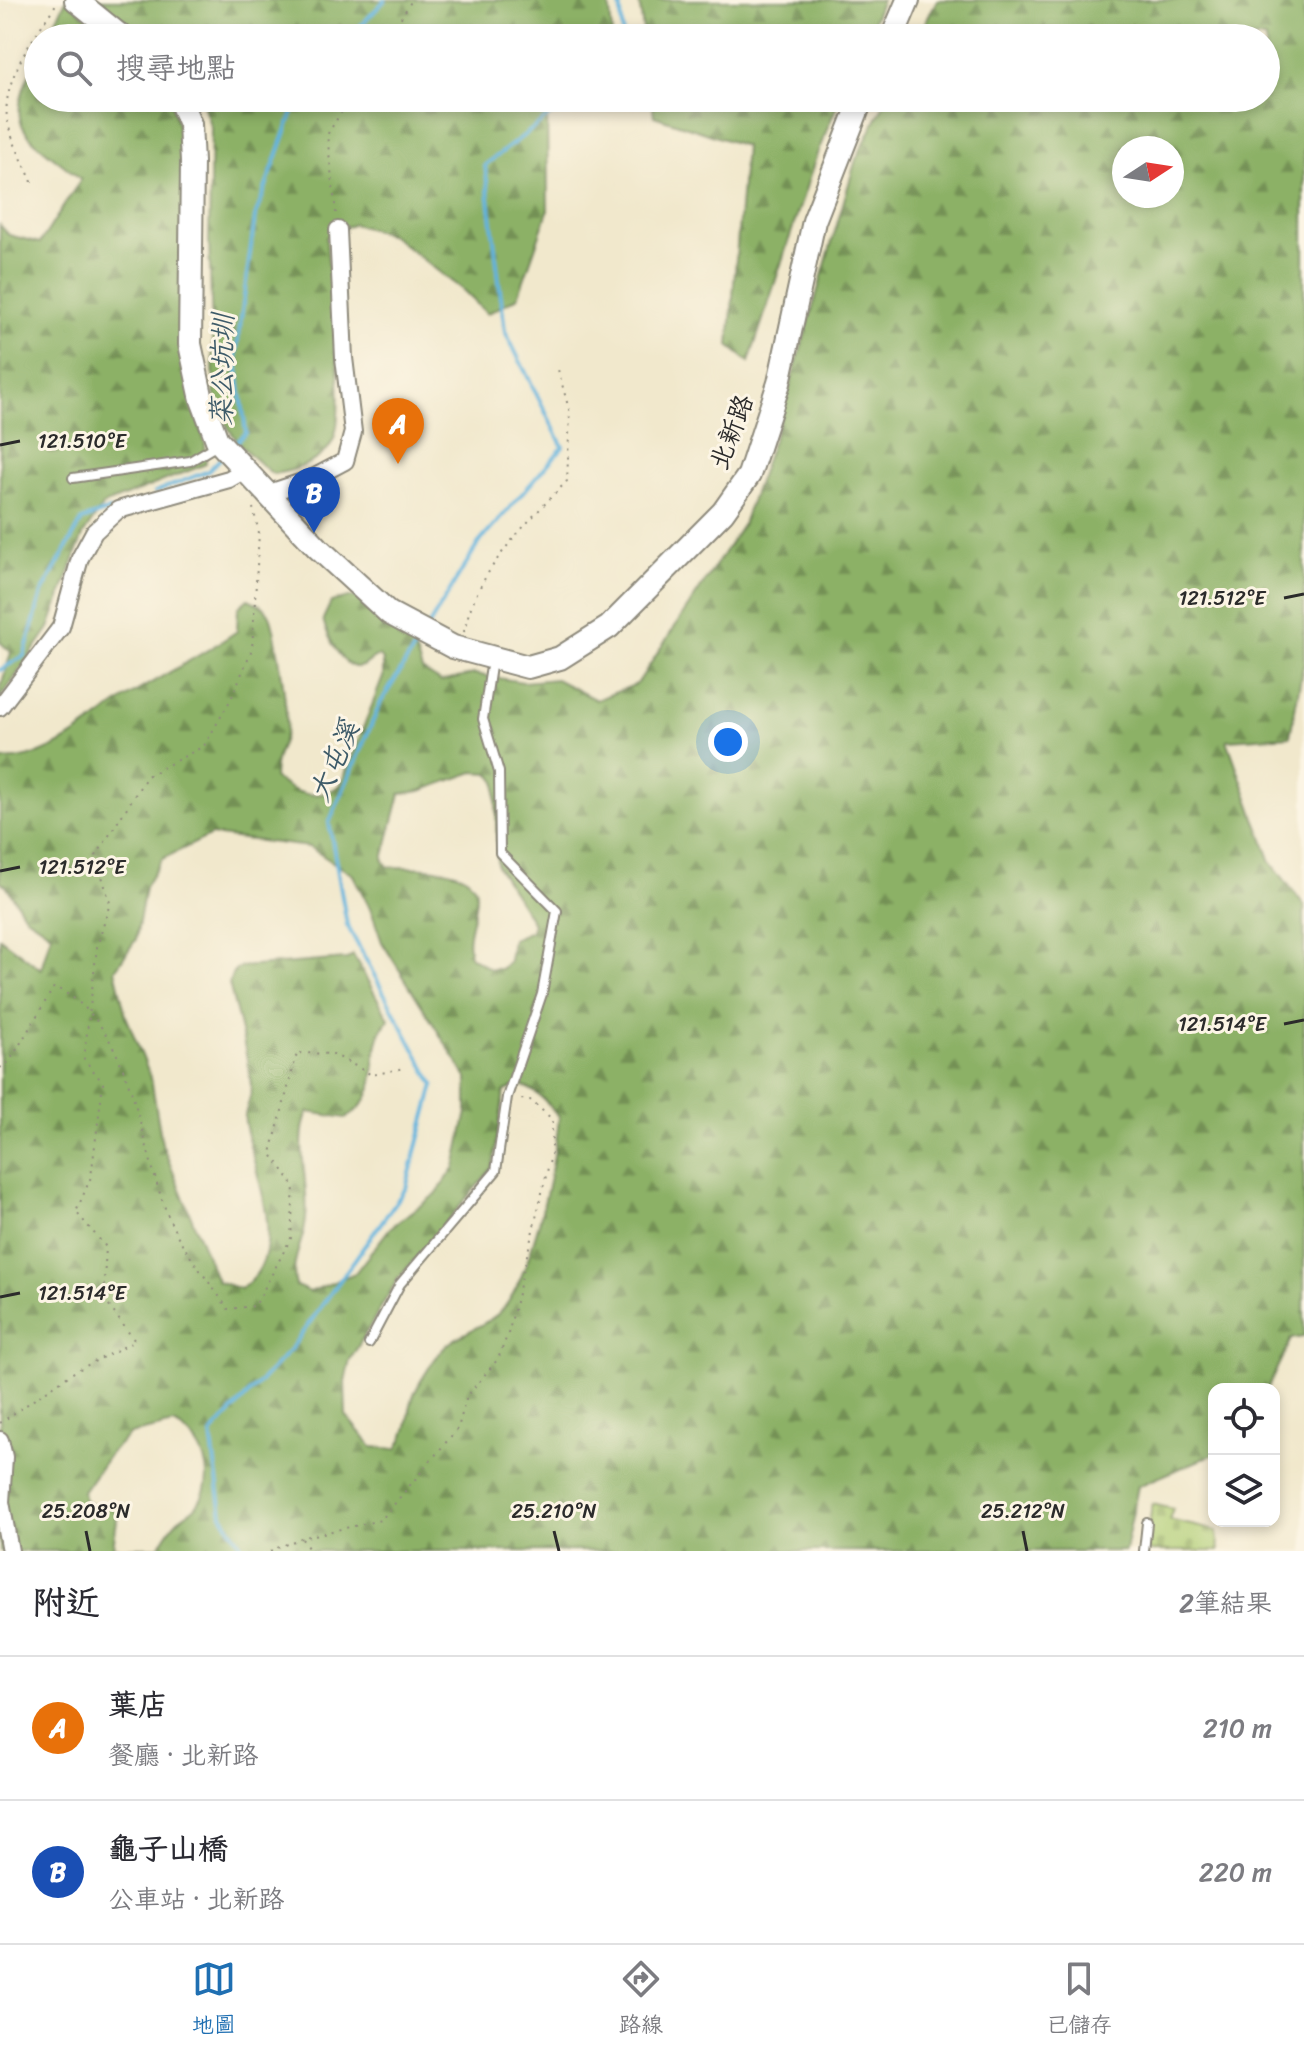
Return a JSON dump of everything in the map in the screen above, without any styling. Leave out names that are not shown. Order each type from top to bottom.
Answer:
[{"type":"main road","points":[[76,0],[106,24]]},
{"type":"main road","points":[[898,24],[908,0]]},
{"type":"main road","points":[[185,112],[190,124],[192,162],[190,344],[202,400],[220,444],[249,477]]},
{"type":"main road","name":"北新路","points":[[249,477],[389,613],[459,640],[492,657],[528,667],[560,658],[609,627],[723,512],[749,475],[779,383],[814,221],[857,112]]},
{"type":"street","points":[[0,707],[61,627],[80,558],[94,532],[118,510],[229,479],[311,479],[345,461],[353,432],[344,358],[338,230]]},
{"type":"street","points":[[0,1440],[4,1457],[1,1502],[10,1551]]},
{"type":"lane","points":[[73,478],[190,461],[220,444]]},
{"type":"lane","points":[[369,1343],[400,1284],[496,1171],[507,1097],[542,994],[557,911],[500,853],[499,772],[483,719],[492,657]]},
{"type":"lane","points":[[1144,1551],[1147,1523]]},
{"type":"path","points":[[44,24],[59,0]]},
{"type":"path","points":[[397,24],[412,0]]},
{"type":"path","points":[[24,55],[6,97],[7,121],[32,182]]},
{"type":"path","points":[[338,230],[327,135],[341,112]]},
{"type":"path","points":[[459,640],[470,604],[506,546],[567,481],[570,413],[557,366]]},
{"type":"path","points":[[0,1423],[74,1372],[135,1341],[103,1298],[106,1247],[76,1212],[91,1177],[103,1083],[84,1059],[97,947],[110,903],[96,856],[147,776],[204,746],[231,699],[252,649],[259,533],[249,477]]},
{"type":"path","points":[[0,1068],[10,1061],[54,987],[71,995],[114,1047],[173,1227],[228,1309],[255,1306],[291,1238],[294,1186],[271,1153],[297,1053],[333,1054],[372,1075],[404,1068]]},
{"type":"path","points":[[270,1551],[301,1538],[381,1520],[458,1428],[467,1396],[498,1359],[509,1331],[552,1151],[552,1119],[530,1100],[507,1097]]},
{"type":"path","points":[[301,1538],[310,1551]]},
{"type":"green space","points":[[66,0],[94,24],[54,24]]},
{"type":"green space","points":[[100,0],[609,0],[611,24],[130,24]]},
{"type":"green space","points":[[639,0],[882,0],[872,24],[642,24]]},
{"type":"green space","points":[[937,0],[1304,0],[1304,661],[1290,736],[1227,740],[1271,862],[1304,905],[1304,1337],[1291,1339],[1270,1383],[1208,1383],[1208,1457],[1138,1486],[1125,1551],[0,1551],[0,938],[41,969],[51,934],[25,916],[6,885],[0,882],[0,760],[37,754],[54,747],[131,695],[224,640],[237,631],[238,608],[248,599],[264,608],[271,618],[282,674],[286,730],[274,778],[307,794],[324,793],[341,784],[383,677],[383,660],[379,656],[355,667],[348,664],[336,650],[323,619],[331,602],[348,597],[362,598],[409,633],[422,670],[441,682],[474,674],[523,682],[556,679],[596,700],[637,684],[743,524],[781,417],[856,159],[880,112],[1280,112],[1280,24],[924,24]],"holes":[[[474,772],[489,773],[496,782],[497,866],[533,923],[531,931],[512,939],[509,961],[501,969],[490,969],[470,956],[468,940],[476,895],[473,885],[465,877],[440,869],[388,867],[383,859],[400,794],[420,791]],[[211,835],[309,847],[353,875],[371,910],[382,942],[467,1078],[467,1112],[455,1167],[436,1194],[390,1228],[355,1273],[310,1292],[296,1286],[294,1268],[307,1206],[302,1137],[308,1112],[346,1118],[360,1108],[372,1085],[376,1046],[389,1019],[353,955],[347,959],[241,967],[233,972],[229,983],[251,1086],[245,1122],[266,1211],[268,1234],[265,1255],[256,1274],[240,1289],[217,1281],[162,1144],[151,1078],[126,1016],[115,970],[136,939],[145,887],[162,859]],[[517,1085],[536,1093],[559,1117],[547,1189],[523,1272],[502,1310],[452,1341],[433,1362],[415,1392],[405,1432],[397,1449],[372,1447],[346,1416],[345,1381],[350,1360],[397,1280],[493,1167],[504,1092]],[[174,1424],[200,1449],[207,1471],[203,1494],[195,1507],[174,1524],[159,1547],[113,1547],[117,1520],[114,1508],[85,1502],[83,1492],[111,1452],[130,1434]]]},
{"type":"green space","points":[[24,91],[24,112],[174,112],[181,134],[194,407],[205,443],[206,464],[103,505],[83,535],[49,628],[0,699],[11,652],[0,642],[0,225],[9,235],[40,243],[81,179],[32,139],[20,116]]},
{"type":"green space","points":[[206,112],[547,112],[548,211],[518,297],[487,314],[464,291],[391,235],[353,224],[326,237],[338,371],[338,422],[334,438],[324,453],[308,464],[282,473],[273,474],[236,439],[223,417],[214,392],[209,240],[211,128]]},
{"type":"green space","points":[[654,112],[834,112],[817,154],[749,362],[729,346],[745,146],[654,116]]},
{"type":"green space","points":[[1152,1504],[1173,1509],[1169,1520],[1217,1531],[1219,1551],[1146,1551]]},
{"type":"waterway","name":"菜公坑圳","points":[[362,24],[385,0]]},
{"type":"waterway","name":"大屯溪","points":[[620,0],[622,24]]},
{"type":"waterway","name":"菜公坑圳","points":[[233,446],[246,433],[236,355],[255,217],[293,112]]},
{"type":"waterway","name":"大屯溪","points":[[428,627],[478,544],[563,447],[505,331],[485,165],[555,112]]},
{"type":"waterway","name":"菜公坑圳","points":[[155,492],[208,471],[224,455]]},
{"type":"waterway","name":"菜公坑圳","points":[[0,670],[24,656],[42,593],[82,520],[110,510]]},
{"type":"waterway","name":"大屯溪","points":[[245,1551],[222,1515],[211,1434],[290,1350],[406,1188],[434,1085],[347,925],[329,823],[381,702],[421,638]]},
{"type":"place","name":"葉店","points":[[398,464]]},
{"type":"place","name":"龜子山橋","points":[[314,533]]}]
